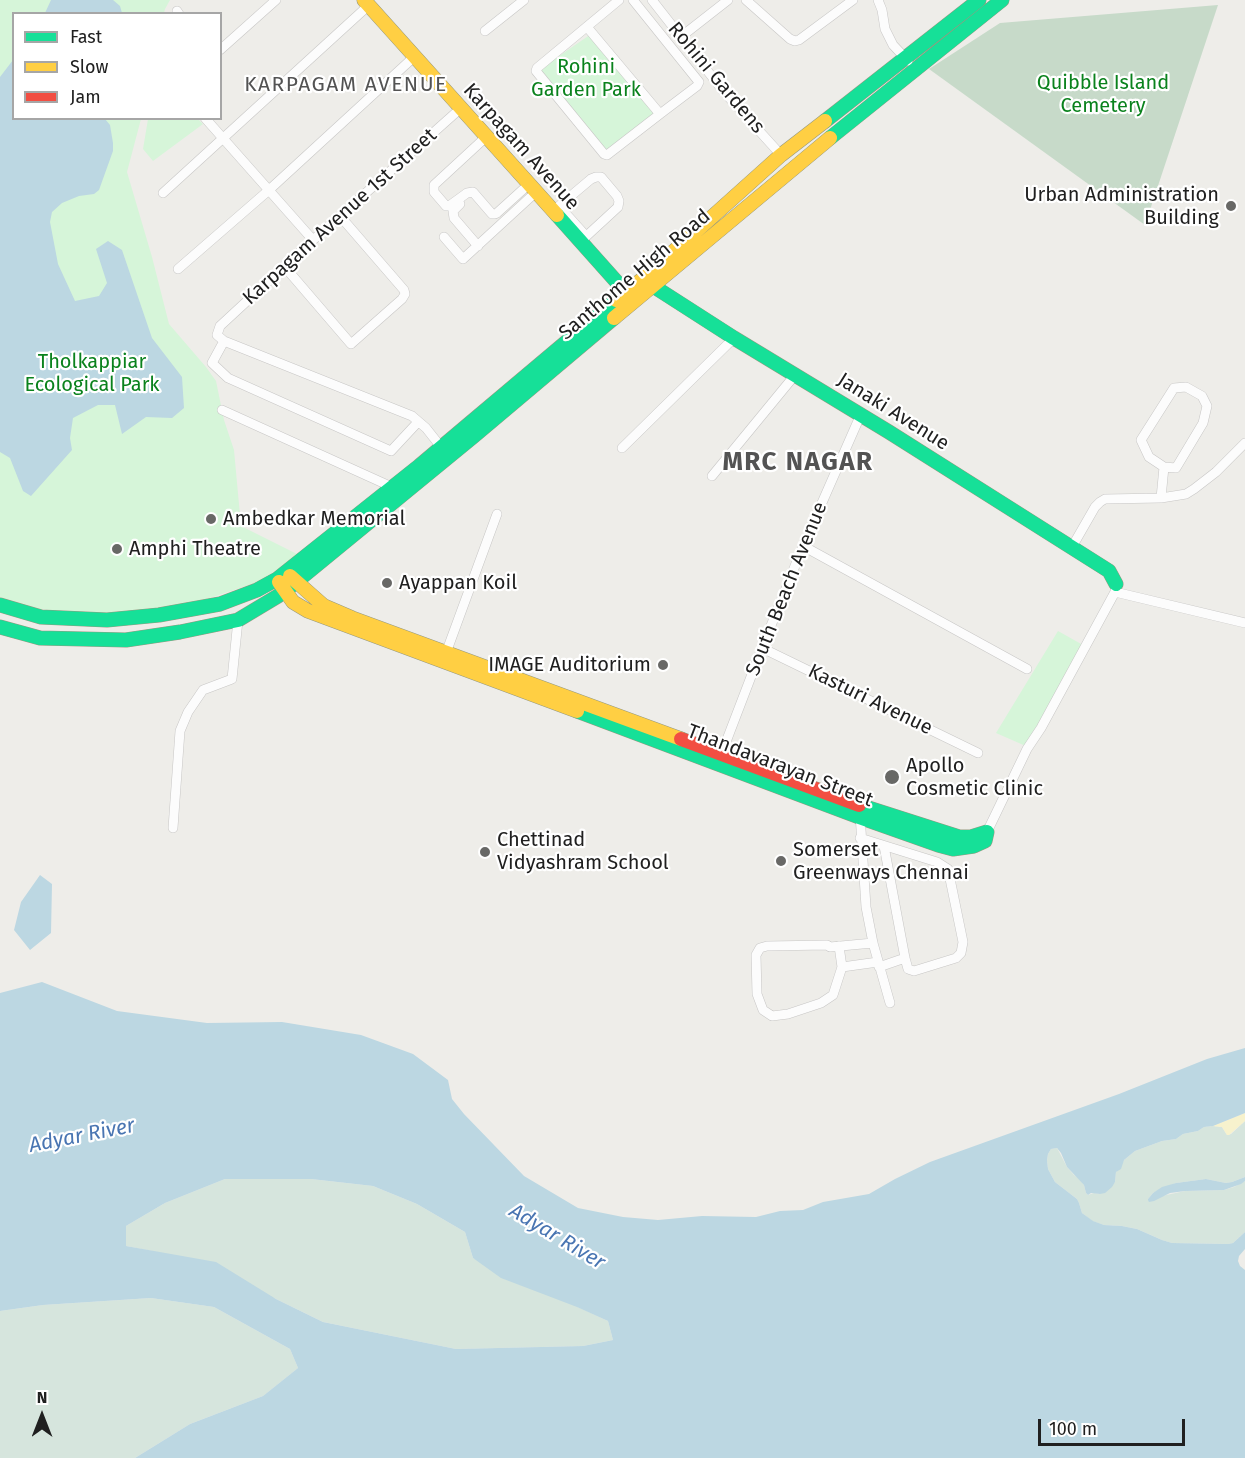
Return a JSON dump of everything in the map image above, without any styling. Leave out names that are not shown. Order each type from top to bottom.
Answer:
[{"type":"main road","name":"Santhome High Road","points":[[649,282],[781,154],[979,0]]},
{"type":"main road","name":"Santhome High Road","points":[[286,581],[441,447],[1002,0]]},
{"type":"main road","name":"Karpagam Avenue","points":[[367,2],[532,188],[556,208],[630,297]]},
{"type":"main road","name":"Janaki Avenue","points":[[649,282],[734,338],[861,414],[1109,571],[1116,588]]},
{"type":"main road","name":"Santhome High Road","points":[[286,581],[630,297]]},
{"type":"main road","points":[[0,605],[41,617],[107,620],[159,615],[220,604],[286,581]]},
{"type":"main road","points":[[0,627],[40,638],[91,640],[126,640],[180,632],[238,620],[286,581]]},
{"type":"main road","name":"Thandavarayan Street","points":[[286,581],[324,606],[554,697]]},
{"type":"main road","name":"Thandavarayan Street","points":[[286,581],[293,602],[308,611],[554,697],[860,811],[938,845],[953,849]]},
{"type":"main road","name":"Thandavarayan Street","points":[[860,811],[959,837],[971,837],[987,832]]},
{"type":"main road","points":[[953,849],[974,846],[985,841],[987,832]]},
{"type":"street","points":[[222,48],[265,4],[276,0]]},
{"type":"street","points":[[485,31],[524,0]]},
{"type":"street","points":[[619,0],[537,68],[536,72],[604,154],[608,155],[697,86],[699,82],[633,0]]},
{"type":"street","points":[[681,36],[728,0]]},
{"type":"street","points":[[746,0],[795,41],[853,0]]},
{"type":"street","points":[[878,0],[885,29],[893,45],[915,69]]},
{"type":"street","points":[[163,193],[223,140],[367,2]]},
{"type":"street","name":"Rohini Gardens","points":[[657,2],[724,92],[781,154]]},
{"type":"street","points":[[587,27],[660,114]]},
{"type":"street","points":[[178,269],[415,56]]},
{"type":"street","name":"Karpagam Avenue 1st Street","points":[[224,341],[217,335],[220,326],[461,108]]},
{"type":"street","points":[[207,120],[313,240]]},
{"type":"street","points":[[486,137],[434,185],[434,192],[446,206],[473,192],[492,214],[495,214],[532,188]]},
{"type":"street","points":[[556,208],[591,179],[601,177],[617,196],[618,207],[583,239]]},
{"type":"street","points":[[444,237],[464,259],[498,228],[532,188]]},
{"type":"street","points":[[478,246],[454,218],[453,211],[466,198],[472,198],[498,228]]},
{"type":"street","points":[[284,267],[351,344],[393,307],[405,294],[404,290],[340,216]]},
{"type":"street","points":[[622,448],[734,338]]},
{"type":"street","points":[[418,422],[391,452],[228,378],[212,363],[224,341],[412,416],[426,428],[441,447]]},
{"type":"street","points":[[712,476],[795,375]]},
{"type":"street","points":[[1186,387],[1202,396],[1207,406],[1203,423],[1176,468],[1164,467],[1149,457],[1141,440],[1174,388],[1186,387]]},
{"type":"street","points":[[222,410],[392,487]]},
{"type":"street","name":"South Beach Avenue","points":[[722,760],[762,648],[803,546],[861,414]]},
{"type":"street","points":[[1072,547],[1100,502],[1105,499],[1161,498],[1186,494],[1215,472],[1245,443]]},
{"type":"street","points":[[1161,498],[1164,467]]},
{"type":"street","points":[[446,653],[497,514]]},
{"type":"street","points":[[803,546],[1027,669]]},
{"type":"street","points":[[987,832],[1027,748],[1041,728],[1116,588],[1245,623]]},
{"type":"street","points":[[173,828],[180,731],[188,712],[203,690],[232,679],[238,620]]},
{"type":"street","name":"Kasturi Avenue","points":[[762,648],[978,753]]},
{"type":"street","points":[[860,811],[866,907],[878,964],[890,1003]]},
{"type":"street","points":[[860,838],[937,862],[948,869]]},
{"type":"street","points":[[885,846],[905,958],[910,971],[956,958],[961,953],[963,942],[948,869],[953,849]]},
{"type":"street","points":[[840,946],[842,967],[833,995],[821,1003],[788,1014],[772,1016],[763,1010],[757,994],[756,955],[760,948],[827,945],[830,947],[840,946],[873,943]]},
{"type":"street","points":[[842,967],[878,964],[905,958]]},
{"type":"shaded area","points":[[1245,1121],[1245,1177],[1226,1183],[1206,1179],[1176,1183],[1153,1193],[1148,1199],[1185,1191],[1224,1190],[1245,1181],[1245,1232],[1233,1243],[1172,1243],[1137,1229],[1104,1225],[1092,1221],[1082,1213],[1077,1199],[1055,1182],[1048,1169],[1048,1154],[1051,1149],[1057,1148],[1067,1167],[1081,1180],[1086,1193],[1088,1195],[1100,1194],[1115,1182],[1116,1172],[1124,1160],[1135,1151],[1162,1141],[1176,1139],[1183,1134],[1198,1131],[1204,1127],[1222,1127],[1227,1135],[1231,1134]]},
{"type":"shaded area","points":[[225,1179],[311,1179],[373,1186],[417,1204],[465,1232],[473,1258],[608,1321],[613,1340],[583,1346],[456,1349],[323,1322],[276,1299],[152,1251],[126,1246],[126,1226],[165,1203]]},
{"type":"shaded area","points":[[151,1298],[214,1307],[290,1349],[298,1368],[263,1396],[190,1424],[135,1458],[0,1458],[0,1311],[43,1305]]},
{"type":"sand","points":[[1245,1113],[1245,1121],[1229,1135],[1222,1127],[1213,1126]]},
{"type":"green space","name":"Tholkappiar Ecological Park","points":[[0,0],[170,0],[164,12],[12,12],[12,120],[141,120],[127,172],[169,324],[216,381],[224,420],[234,450],[241,526],[299,555],[258,582],[164,610],[103,615],[39,609],[0,598]]},
{"type":"green space","name":"Quibble Island Cemetery","points":[[1218,5],[1145,225],[929,69],[1000,23]]},
{"type":"green space","name":"Rohini Garden Park","points":[[594,32],[657,114],[604,152],[536,72]]},
{"type":"green space","points":[[148,120],[199,120],[203,124],[153,161],[143,149]]},
{"type":"green space","points":[[1058,631],[1083,645],[1028,747],[996,733]]},
{"type":"water","points":[[51,0],[113,0],[120,6],[122,12],[45,12]]},
{"type":"water","points":[[12,61],[12,120],[106,120],[110,125],[113,151],[99,190],[94,194],[79,196],[62,203],[52,212],[50,222],[58,264],[75,301],[99,296],[107,283],[96,249],[108,241],[122,250],[152,338],[182,377],[184,408],[172,418],[146,417],[122,434],[115,405],[98,405],[73,418],[70,438],[72,450],[31,496],[23,491],[10,458],[0,452],[0,77]]},
{"type":"water","points":[[40,875],[52,884],[51,933],[30,950],[14,930],[21,902]]},
{"type":"water","name":"Adyar River","points":[[42,982],[117,1011],[207,1023],[282,1022],[361,1035],[413,1054],[448,1080],[452,1099],[524,1176],[578,1208],[623,1217],[658,1220],[702,1216],[756,1217],[780,1211],[803,1210],[823,1202],[869,1194],[930,1162],[1119,1094],[1207,1059],[1245,1048],[1245,1113],[1213,1126],[1183,1134],[1176,1139],[1162,1141],[1135,1151],[1124,1160],[1121,1169],[1116,1172],[1115,1182],[1105,1193],[1088,1195],[1084,1185],[1067,1167],[1057,1148],[1051,1149],[1047,1160],[1048,1169],[1055,1182],[1077,1199],[1082,1213],[1104,1225],[1137,1229],[1172,1243],[1228,1244],[1233,1243],[1245,1232],[1245,1249],[1238,1261],[1245,1270],[1245,1458],[135,1458],[190,1424],[263,1396],[298,1368],[290,1349],[214,1307],[151,1298],[43,1305],[0,1311],[0,993]],"holes":[[[225,1179],[311,1179],[373,1186],[417,1204],[465,1232],[473,1258],[501,1278],[608,1321],[613,1340],[583,1346],[456,1349],[323,1322],[276,1299],[216,1262],[126,1246],[126,1226],[165,1203]]]},
{"type":"water","points":[[1245,1177],[1245,1181],[1241,1184],[1224,1190],[1185,1191],[1170,1193],[1154,1201],[1149,1202],[1148,1200],[1162,1187],[1176,1183],[1206,1179],[1226,1183]]},
{"type":"traffic: fast","points":[[825,121],[979,0]]},
{"type":"traffic: fast","points":[[830,138],[1002,0]]},
{"type":"traffic: fast","points":[[557,215],[631,298]]},
{"type":"traffic: fast","points":[[647,279],[653,286],[734,338],[889,432],[1109,571],[1116,584]]},
{"type":"traffic: fast","points":[[0,605],[41,617],[107,620],[159,615],[220,604],[257,590],[277,579],[419,466],[616,300]]},
{"type":"traffic: fast","points":[[0,627],[40,638],[126,640],[238,620],[278,596],[296,582],[614,318]]},
{"type":"traffic: fast","points":[[577,711],[938,845],[953,849],[974,846],[985,841],[987,832],[971,837],[959,837],[859,805]]},
{"type":"traffic: slow","points":[[364,0],[557,215]]},
{"type":"traffic: slow","points":[[616,300],[645,277],[781,155],[825,121]]},
{"type":"traffic: slow","points":[[614,318],[830,138]]},
{"type":"traffic: slow","points":[[290,576],[324,606],[352,618],[681,739]]},
{"type":"traffic: slow","points":[[279,582],[293,602],[308,611],[577,711]]},
{"type":"traffic: jam","points":[[681,739],[859,805]]},
{"type":"place","name":"Urban Administration Building","points":[[1231,206]]},
{"type":"place","name":"Ambedkar Memorial","points":[[211,519]]},
{"type":"place","name":"Amphi Theatre","points":[[117,549]]},
{"type":"place","name":"Ayappan Koil","points":[[387,583]]},
{"type":"place","name":"IMAGE Auditorium","points":[[663,665]]},
{"type":"place","name":"Apollo Cosmetic Clinic","points":[[892,777]]},
{"type":"place","name":"Chettinad Vidyashram School","points":[[485,852]]},
{"type":"place","name":"Somerset Greenways Chennai","points":[[781,861]]},
{"type":"district","name":"KARPAGAM AVENUE","points":[[346,85]]},
{"type":"district","name":"MRC NAGAR","points":[[798,463]]}]
